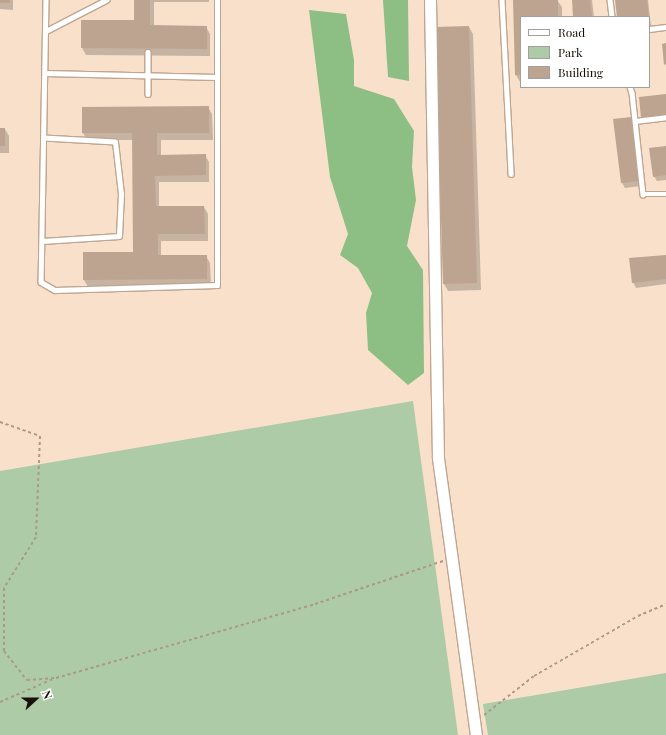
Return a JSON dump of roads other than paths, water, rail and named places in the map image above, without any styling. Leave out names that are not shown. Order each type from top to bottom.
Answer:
[{"type":"street","points":[[430,0],[438,458],[476,735]]},
{"type":"lane","points":[[46,0],[41,282],[55,290],[217,285],[217,0]]},
{"type":"lane","points":[[46,31],[106,0]]},
{"type":"lane","points":[[502,0],[511,174]]},
{"type":"lane","points":[[610,0],[612,16]]},
{"type":"lane","points":[[650,29],[666,27]]},
{"type":"lane","points":[[148,52],[148,94]]},
{"type":"lane","points":[[45,73],[217,77]]},
{"type":"lane","points":[[630,88],[643,194],[666,194]]},
{"type":"lane","points":[[635,121],[666,117]]},
{"type":"lane","points":[[42,241],[119,236],[121,194],[116,142],[44,138]]}]
